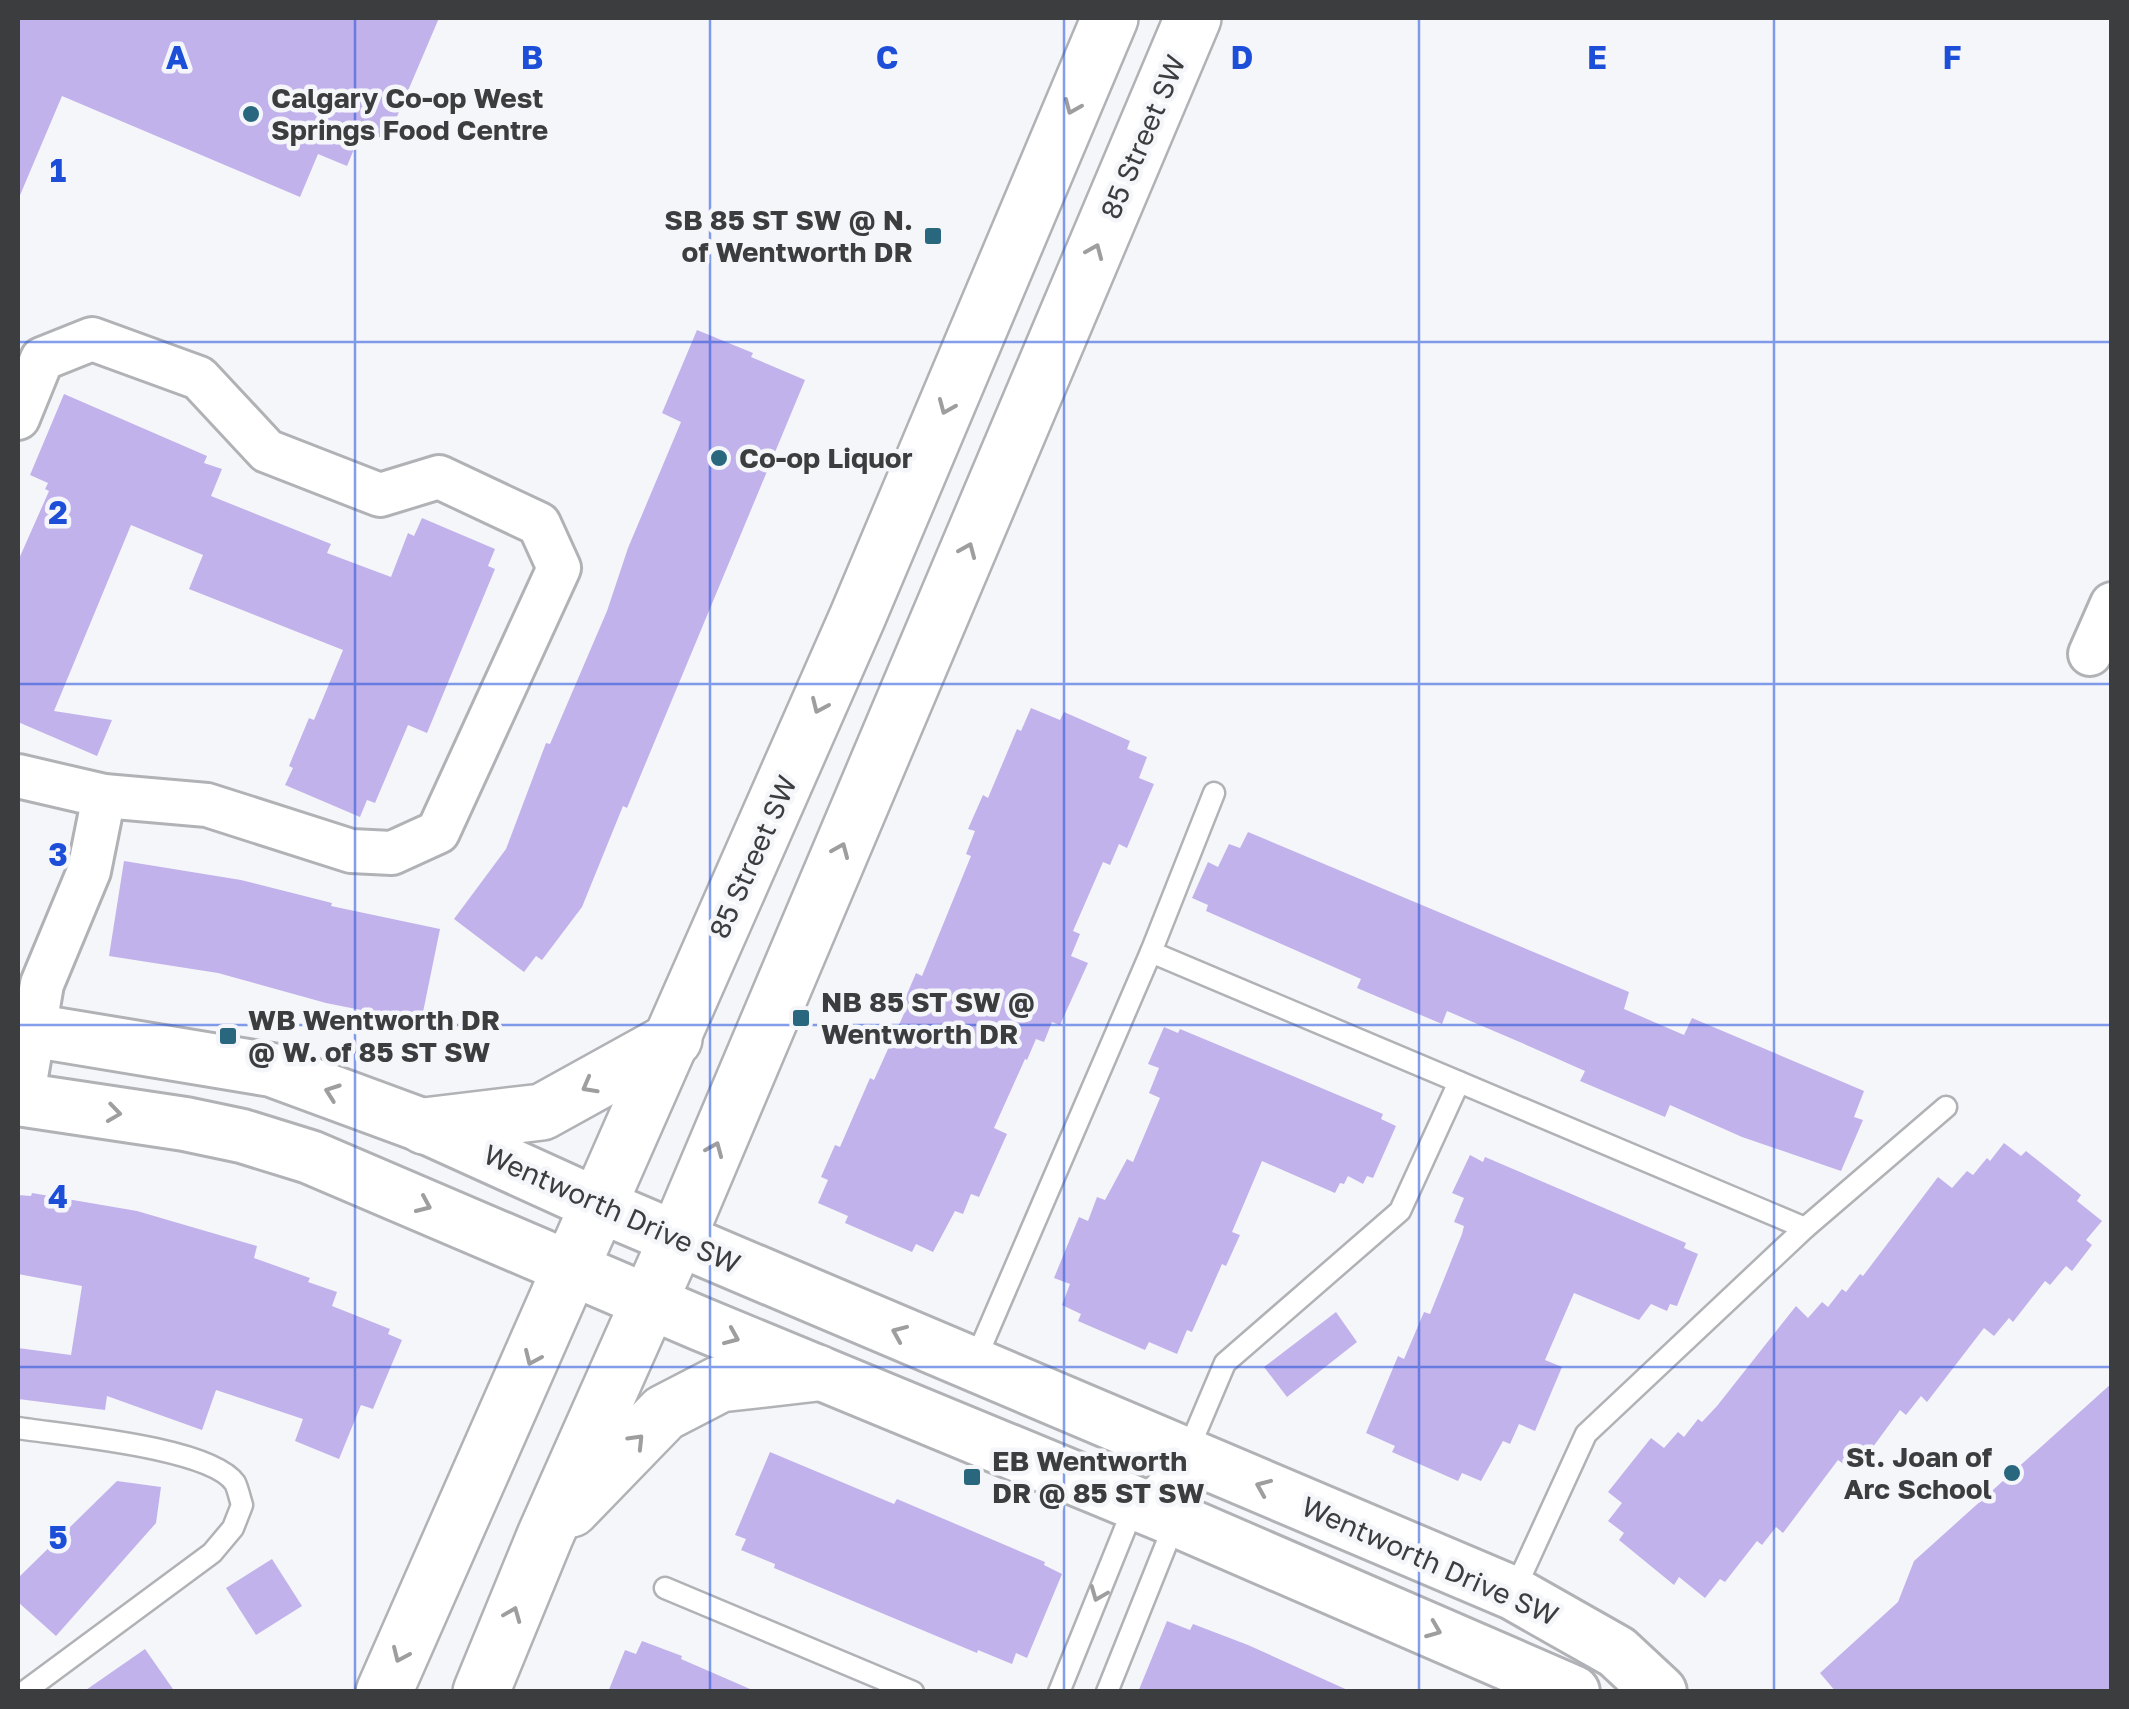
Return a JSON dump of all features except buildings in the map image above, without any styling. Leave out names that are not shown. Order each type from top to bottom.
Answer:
[{"type":"main road","name":"85 Street SW","points":[[384,1692],[850,637],[1110,18]]},
{"type":"main road","name":"85 Street SW","points":[[480,1692],[1194,18]]},
{"type":"main road","points":[[424,1126],[542,1112],[674,1039]]},
{"type":"main road","points":[[545,1536],[664,1413],[720,1384],[817,1372]]},
{"type":"street","points":[[18,418],[42,360],[92,339],[199,378],[267,451],[380,495],[438,477],[539,524],[559,568],[438,832],[392,853],[350,851],[207,806],[104,796],[18,776]]},
{"type":"street","points":[[2090,654],[2112,604]]},
{"type":"street","points":[[104,796],[89,871],[25,1029],[20,1099],[242,1136],[378,1185],[1573,1692]]},
{"type":"street","name":"Wentworth Drive SW","points":[[25,1029],[272,1070],[424,1126],[598,1206],[1513,1593],[1617,1652],[1660,1692]]},
{"type":"lane","points":[[973,1364],[1151,952],[1214,793]]},
{"type":"lane","points":[[1151,952],[1805,1228]]},
{"type":"lane","points":[[1059,1692],[1186,1455],[1225,1363],[1400,1211],[1458,1082]]},
{"type":"lane","points":[[1513,1593],[1586,1434],[1805,1228],[1946,1107]]},
{"type":"lane","points":[[18,1428],[170,1452],[212,1467],[234,1482],[242,1506],[233,1528],[212,1553],[24,1692]]},
{"type":"lane","points":[[1107,1692],[1156,1512],[1186,1455]]},
{"type":"lane","points":[[665,1588],[913,1692]]},
{"type":"place","name":"Calgary Co-op West Springs Food Centre","points":[[251,114]]},
{"type":"place","name":"SB 85 ST SW @ N. of Wentworth DR","points":[[933,236]]},
{"type":"place","name":"Co-op Liquor","points":[[719,458]]},
{"type":"place","name":"NB 85 ST SW @ Wentworth DR","points":[[801,1018]]},
{"type":"place","name":"WB Wentworth DR @ W. of 85 ST SW","points":[[228,1036]]},
{"type":"place","name":"St. Joan of Arc School","points":[[2012,1473]]},
{"type":"place","name":"EB Wentworth DR @ 85 ST SW","points":[[972,1477]]}]
